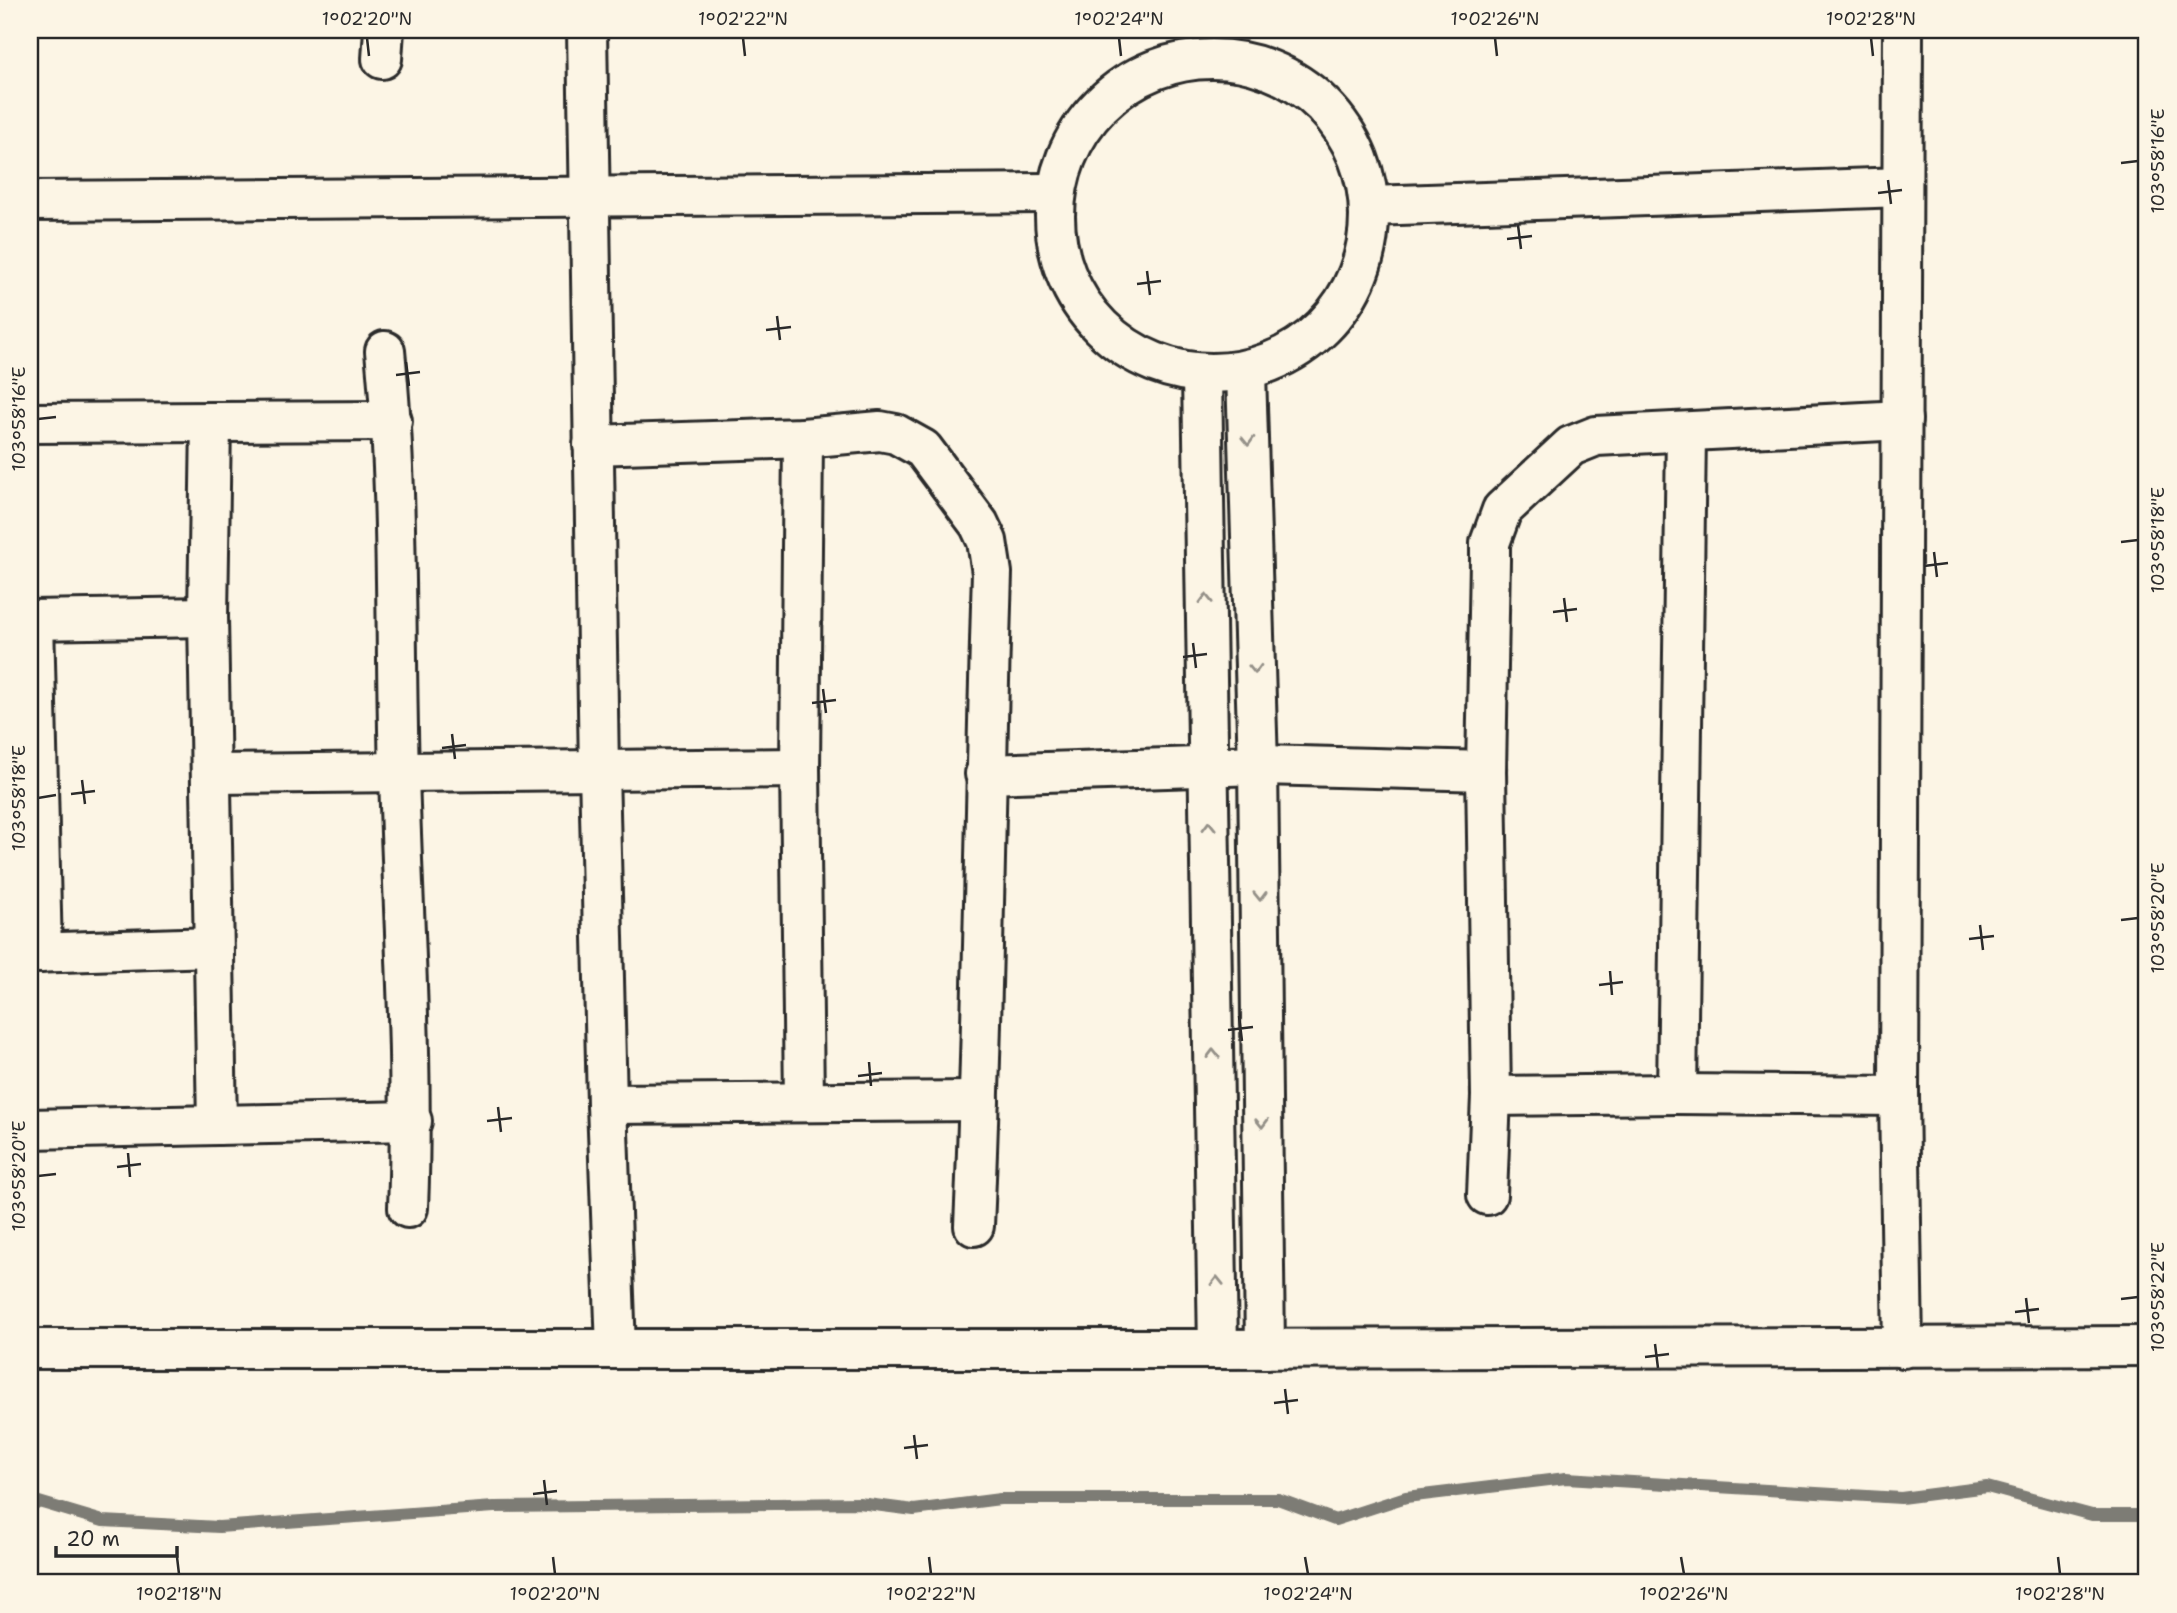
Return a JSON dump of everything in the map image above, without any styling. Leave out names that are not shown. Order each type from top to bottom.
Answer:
[{"type":"street","points":[[587,30],[607,1104],[616,1349]]},
{"type":"street","points":[[1903,30],[1899,1096],[1903,1348]]},
{"type":"street","points":[[1197,43],[1241,45],[1305,86],[1350,139],[1371,206],[1359,280],[1313,340],[1246,373],[1202,376],[1120,347],[1066,279],[1055,193],[1080,127],[1131,79],[1197,43]]},
{"type":"street","points":[[1371,206],[1902,187]]},
{"type":"street","points":[[30,201],[1055,193]]},
{"type":"street","points":[[385,351],[392,421],[399,773],[412,1121],[408,1208]]},
{"type":"street","points":[[1246,373],[1258,765],[1265,1349]]},
{"type":"street","points":[[1202,376],[1218,1349]]},
{"type":"street","points":[[30,424],[392,421]]},
{"type":"street","points":[[1487,1195],[1491,1096],[1486,771],[1490,542],[1502,510],[1571,446],[1595,436],[1902,421]]},
{"type":"street","points":[[211,422],[208,617],[217,1125]]},
{"type":"street","points":[[593,445],[803,438],[880,431],[896,434],[923,449],[979,523],[987,541],[992,573],[974,1226]]},
{"type":"street","points":[[1677,1094],[1686,433]]},
{"type":"street","points":[[803,438],[800,768],[804,1102]]},
{"type":"street","points":[[208,617],[32,620],[36,953],[213,947]]},
{"type":"street","points":[[985,774],[1258,765],[1486,771]]},
{"type":"street","points":[[211,774],[800,768]]},
{"type":"street","points":[[1491,1096],[1899,1096]]},
{"type":"street","points":[[607,1104],[979,1101]]},
{"type":"street","points":[[30,1129],[412,1121]]},
{"type":"street","points":[[30,1349],[2147,1346]]},
{"type":"waterway","points":[[30,1508],[39,1502],[103,1521],[219,1527],[494,1507],[859,1503],[914,1510],[1000,1499],[1278,1499],[1335,1520],[1406,1497],[1566,1478],[1901,1498],[1987,1487],[2092,1515],[2147,1515]]}]
